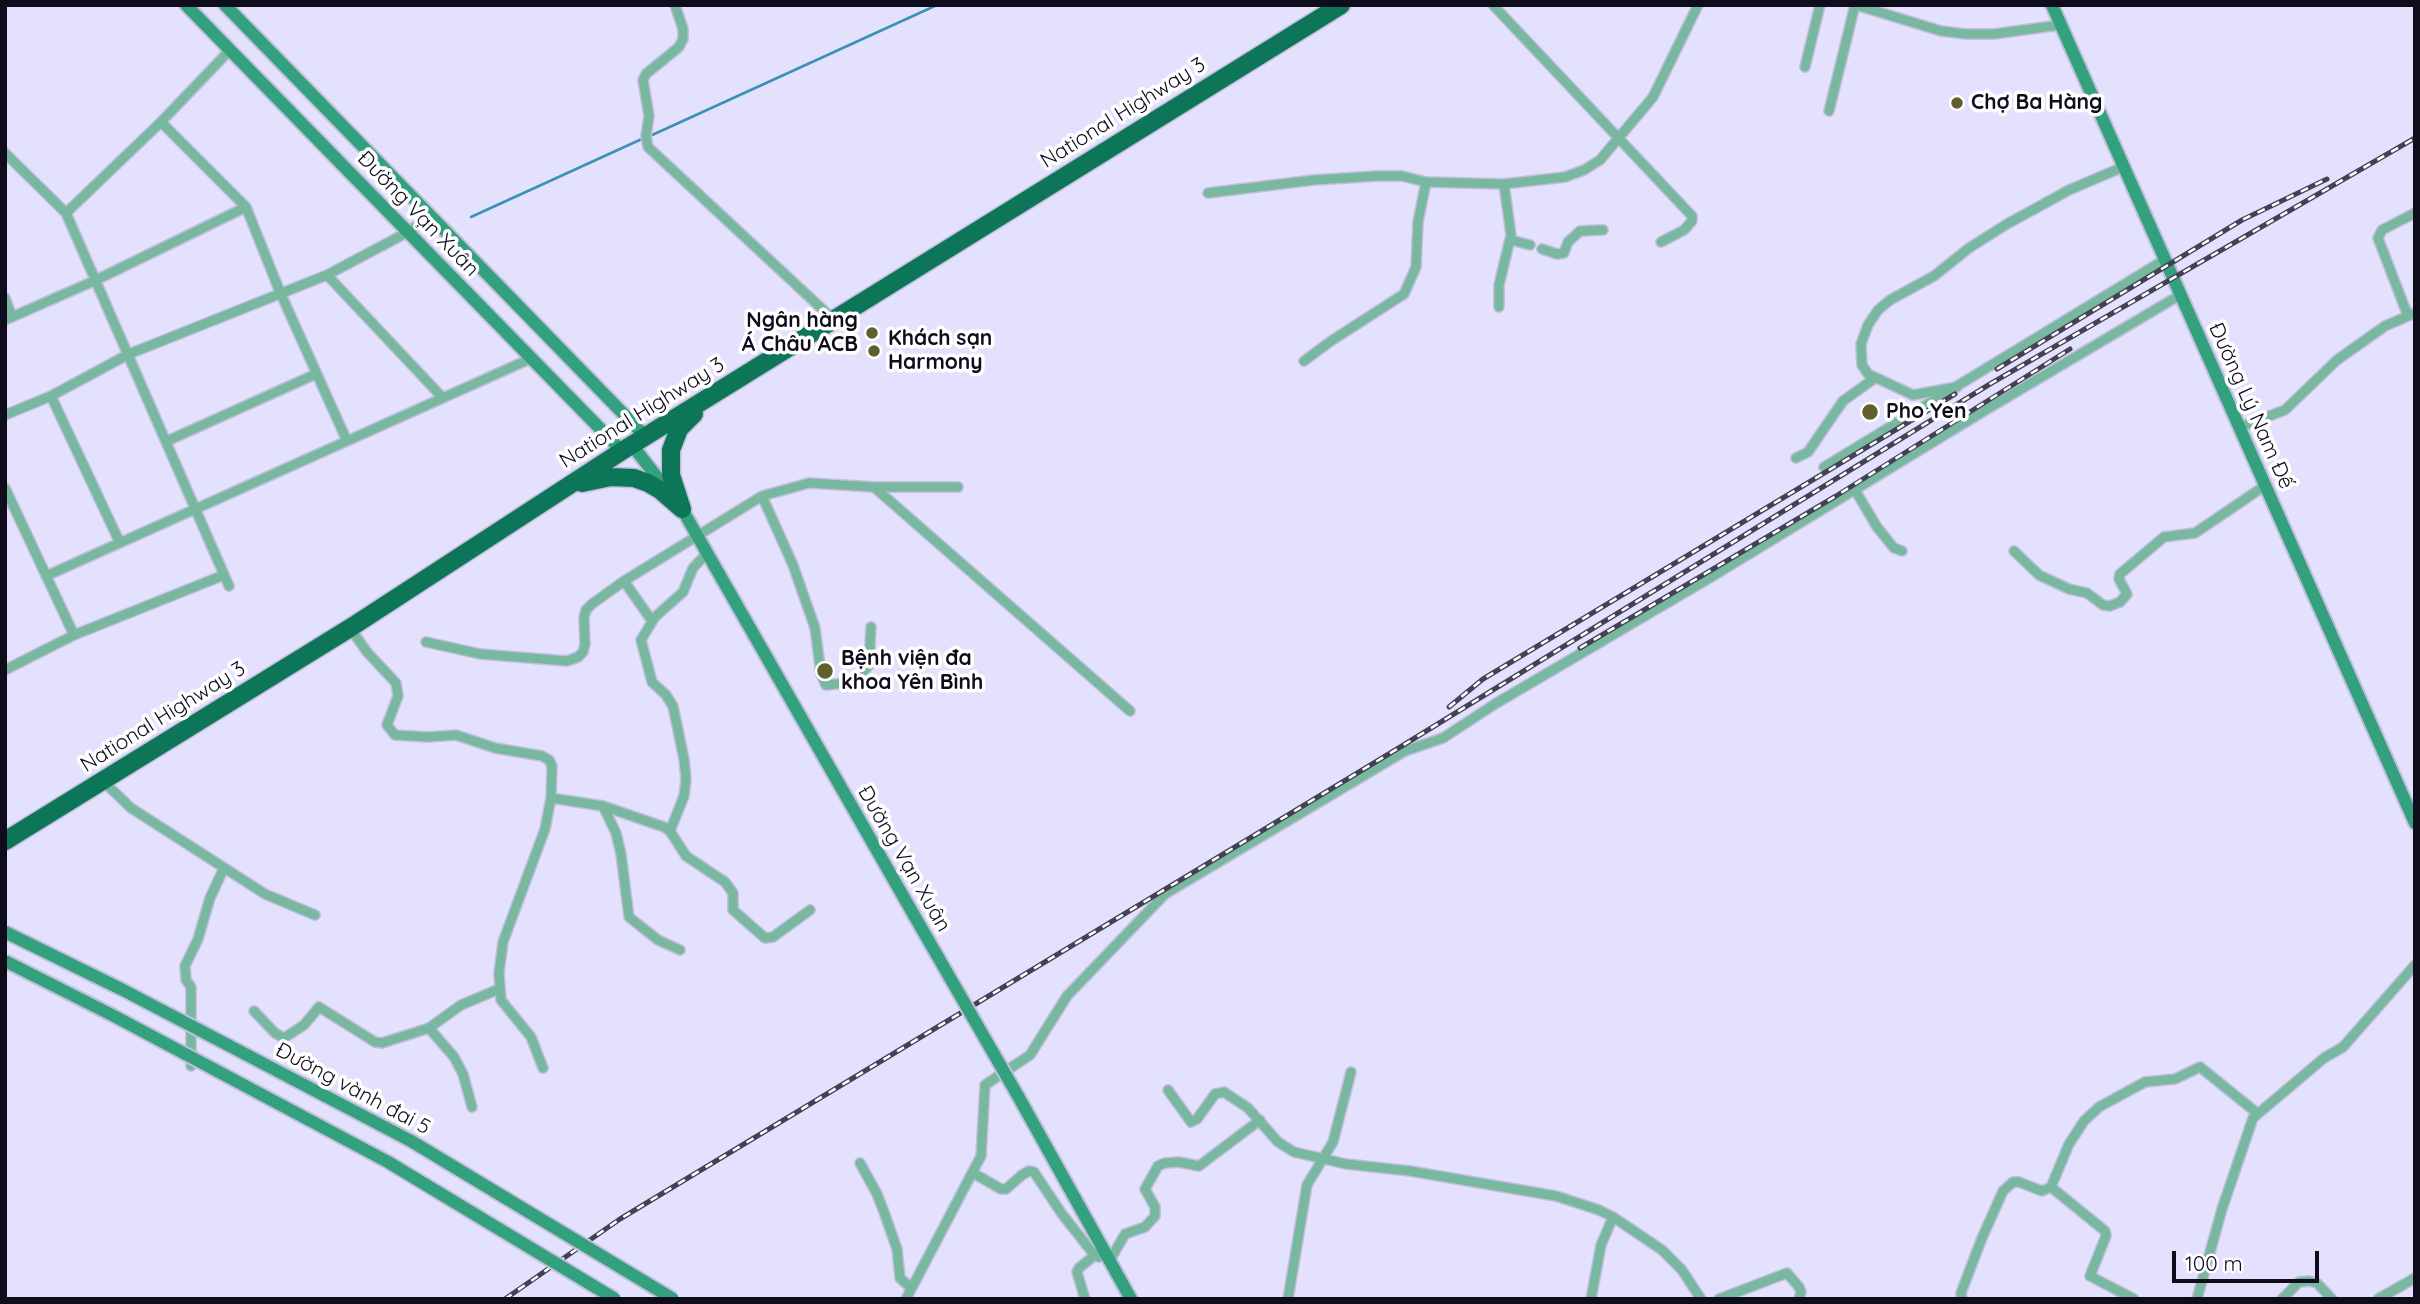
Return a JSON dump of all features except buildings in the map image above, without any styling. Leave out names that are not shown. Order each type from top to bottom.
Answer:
[{"type":"highway","name":"National Highway 3","points":[[5,841],[349,628],[633,444],[1341,5]]},
{"type":"highway","points":[[682,509],[671,475],[673,441],[679,429],[722,390]]},
{"type":"highway","points":[[565,488],[611,477],[634,478],[660,490],[682,509]]},
{"type":"main road","name":"Đường Vạn Xuân","points":[[186,5],[532,358],[633,444]]},
{"type":"main road","name":"Đường Vạn Xuân","points":[[225,5],[430,216],[633,444],[682,509],[1018,1096],[1102,1257],[1131,1299]]},
{"type":"main road","name":"Đường Lý Nam Đế","points":[[2052,5],[2415,823]]},
{"type":"main road","name":"Đường vành đai 5","points":[[5,932],[123,990],[411,1140],[673,1299]]},
{"type":"main road","points":[[5,961],[388,1162],[615,1299]]},
{"type":"street","points":[[675,5],[683,29],[680,47],[646,74],[643,80],[649,116],[646,138],[651,152],[834,320]]},
{"type":"street","points":[[1493,5],[1692,216],[1692,221],[1684,230],[1661,242]]},
{"type":"street","points":[[1208,193],[1314,180],[1377,176],[1402,176],[1426,182],[1504,184],[1565,177],[1584,170],[1600,160],[1619,140],[1653,97],[1698,5]]},
{"type":"street","points":[[1805,67],[1819,5]]},
{"type":"street","points":[[1829,111],[1856,5],[1941,31],[1966,34],[2004,33],[2060,24]]},
{"type":"street","points":[[66,213],[161,122],[230,50]]},
{"type":"street","points":[[161,122],[246,208],[279,292],[347,441]]},
{"type":"street","points":[[5,153],[66,213],[229,586]]},
{"type":"street","points":[[1957,387],[1913,394],[1868,374],[1863,365],[1860,344],[1873,318],[1890,300],[1934,276],[1969,248],[2007,224],[2069,190],[2123,167]]},
{"type":"street","points":[[1304,361],[1405,294],[1416,267],[1418,222],[1426,182]]},
{"type":"street","points":[[1499,307],[1499,285],[1511,240],[1504,184]]},
{"type":"street","points":[[5,298],[9,319],[94,282],[246,208]]},
{"type":"street","points":[[2240,428],[2285,410],[2337,360],[2385,326],[2411,314],[2378,237],[2382,230],[2415,213]]},
{"type":"street","points":[[5,415],[51,396],[129,354],[327,275],[408,232],[430,216]]},
{"type":"street","points":[[1542,249],[1557,254],[1564,253],[1568,242],[1580,231],[1603,230]]},
{"type":"street","points":[[1511,240],[1530,245]]},
{"type":"street","points":[[1824,467],[2164,260]]},
{"type":"street","points":[[327,275],[442,397]]},
{"type":"street","points":[[906,1299],[973,1173],[983,1147],[985,1085],[1030,1055],[1067,996],[1165,894],[1405,751],[1443,737],[2179,295]]},
{"type":"street","points":[[46,576],[532,358]]},
{"type":"street","points":[[167,441],[316,374]]},
{"type":"street","points":[[1796,458],[1808,452],[1843,401],[1875,378]]},
{"type":"street","points":[[51,396],[120,543]]},
{"type":"street","points":[[426,642],[480,654],[567,661],[583,652],[586,610],[624,581],[762,496],[809,483],[874,487],[958,487]]},
{"type":"street","points":[[2014,551],[2039,575],[2069,590],[2088,593],[2103,605],[2110,606],[2127,594],[2119,579],[2123,571],[2164,537],[2195,533],[2266,485]]},
{"type":"street","points":[[874,487],[1130,711]]},
{"type":"street","points":[[5,488],[74,635]]},
{"type":"street","points":[[1855,490],[1887,539],[1894,548],[1902,551]]},
{"type":"street","points":[[762,496],[793,565],[816,628],[821,674],[826,685],[846,684],[869,665],[871,628]]},
{"type":"street","points":[[670,831],[684,796],[686,779],[673,706],[652,682],[640,640],[652,621],[683,592],[693,568],[707,553]]},
{"type":"street","points":[[5,670],[74,635],[224,575]]},
{"type":"street","points":[[624,581],[652,621]]},
{"type":"street","points":[[349,628],[367,652],[396,682],[398,696],[388,721],[390,731],[395,735],[456,735],[495,748],[542,756],[552,766],[551,798],[545,829],[503,942],[499,973],[501,1000],[531,1037],[543,1068]]},
{"type":"street","points":[[103,780],[131,808],[224,868],[265,894],[315,915]]},
{"type":"street","points":[[551,798],[603,806],[664,827],[670,831],[686,856],[726,882],[731,888],[733,909],[765,937],[774,937],[810,911]]},
{"type":"street","points":[[603,806],[616,833],[621,854],[629,917],[658,940],[680,950]]},
{"type":"street","points":[[191,1066],[191,987],[186,980],[185,966],[224,868]]},
{"type":"street","points":[[2197,1299],[2222,1209],[2253,1118],[2324,1058],[2343,1047],[2415,965]]},
{"type":"street","points":[[254,1011],[275,1033],[284,1038],[304,1025],[319,1007],[375,1042],[387,1042],[429,1028],[461,1006],[499,989]]},
{"type":"street","points":[[429,1028],[454,1057],[463,1074],[472,1107]]},
{"type":"street","points":[[1962,1299],[1961,1293],[1982,1238],[2007,1185],[2019,1182],[2042,1191],[2051,1187],[2065,1153],[2084,1121],[2099,1107],[2145,1082],[2175,1080],[2200,1067],[2257,1113]]},
{"type":"street","points":[[1289,1299],[1307,1185],[1332,1142],[1351,1072]]},
{"type":"street","points":[[1168,1090],[1191,1122],[1215,1094],[1220,1092],[1248,1108],[1286,1149],[1346,1164],[1410,1171],[1556,1196],[1613,1217],[1672,1260],[1701,1299]]},
{"type":"street","points":[[1085,1299],[1077,1272],[1079,1268],[1102,1257],[1125,1234],[1145,1227],[1155,1216],[1155,1207],[1144,1189],[1158,1166],[1180,1163],[1199,1166],[1259,1120]]},
{"type":"street","points":[[860,1163],[877,1194],[897,1249],[901,1278],[911,1288]]},
{"type":"street","points":[[973,1173],[1001,1189],[1006,1189],[1022,1175],[1029,1171],[1034,1172],[1062,1214],[1102,1257]]},
{"type":"street","points":[[2051,1187],[2105,1231],[2106,1236],[2090,1276],[2134,1299]]},
{"type":"street","points":[[1591,1299],[1601,1245],[1613,1217]]},
{"type":"street","points":[[1720,1299],[1787,1273],[1799,1287],[1799,1299]]},
{"type":"street","points":[[2378,1299],[2415,1278]]},
{"type":"street","points":[[2282,1299],[2299,1282],[2309,1281],[2317,1283],[2332,1299]]},
{"type":"waterway","points":[[650,136],[937,5]]},
{"type":"waterway","points":[[471,217],[644,138]]},
{"type":"railway","points":[[505,1299],[620,1219],[1397,749],[1990,384],[2415,138]]},
{"type":"railway","points":[[1997,369],[2242,220],[2327,179]]},
{"type":"railway","points":[[1580,648],[1836,496],[2070,349]]},
{"type":"railway","points":[[1449,707],[1483,679],[1955,394]]},
{"type":"place","name":"Chợ Ba Hàng","points":[[1957,103]]},
{"type":"place","name":"Ngân hàng Á Châu ACB","points":[[872,333]]},
{"type":"place","name":"Khách sạn Harmony","points":[[874,351]]},
{"type":"place","name":"Pho Yen","points":[[1870,412]]},
{"type":"place","name":"Bệnh viện đa khoa Yên Bình","points":[[825,671]]}]
